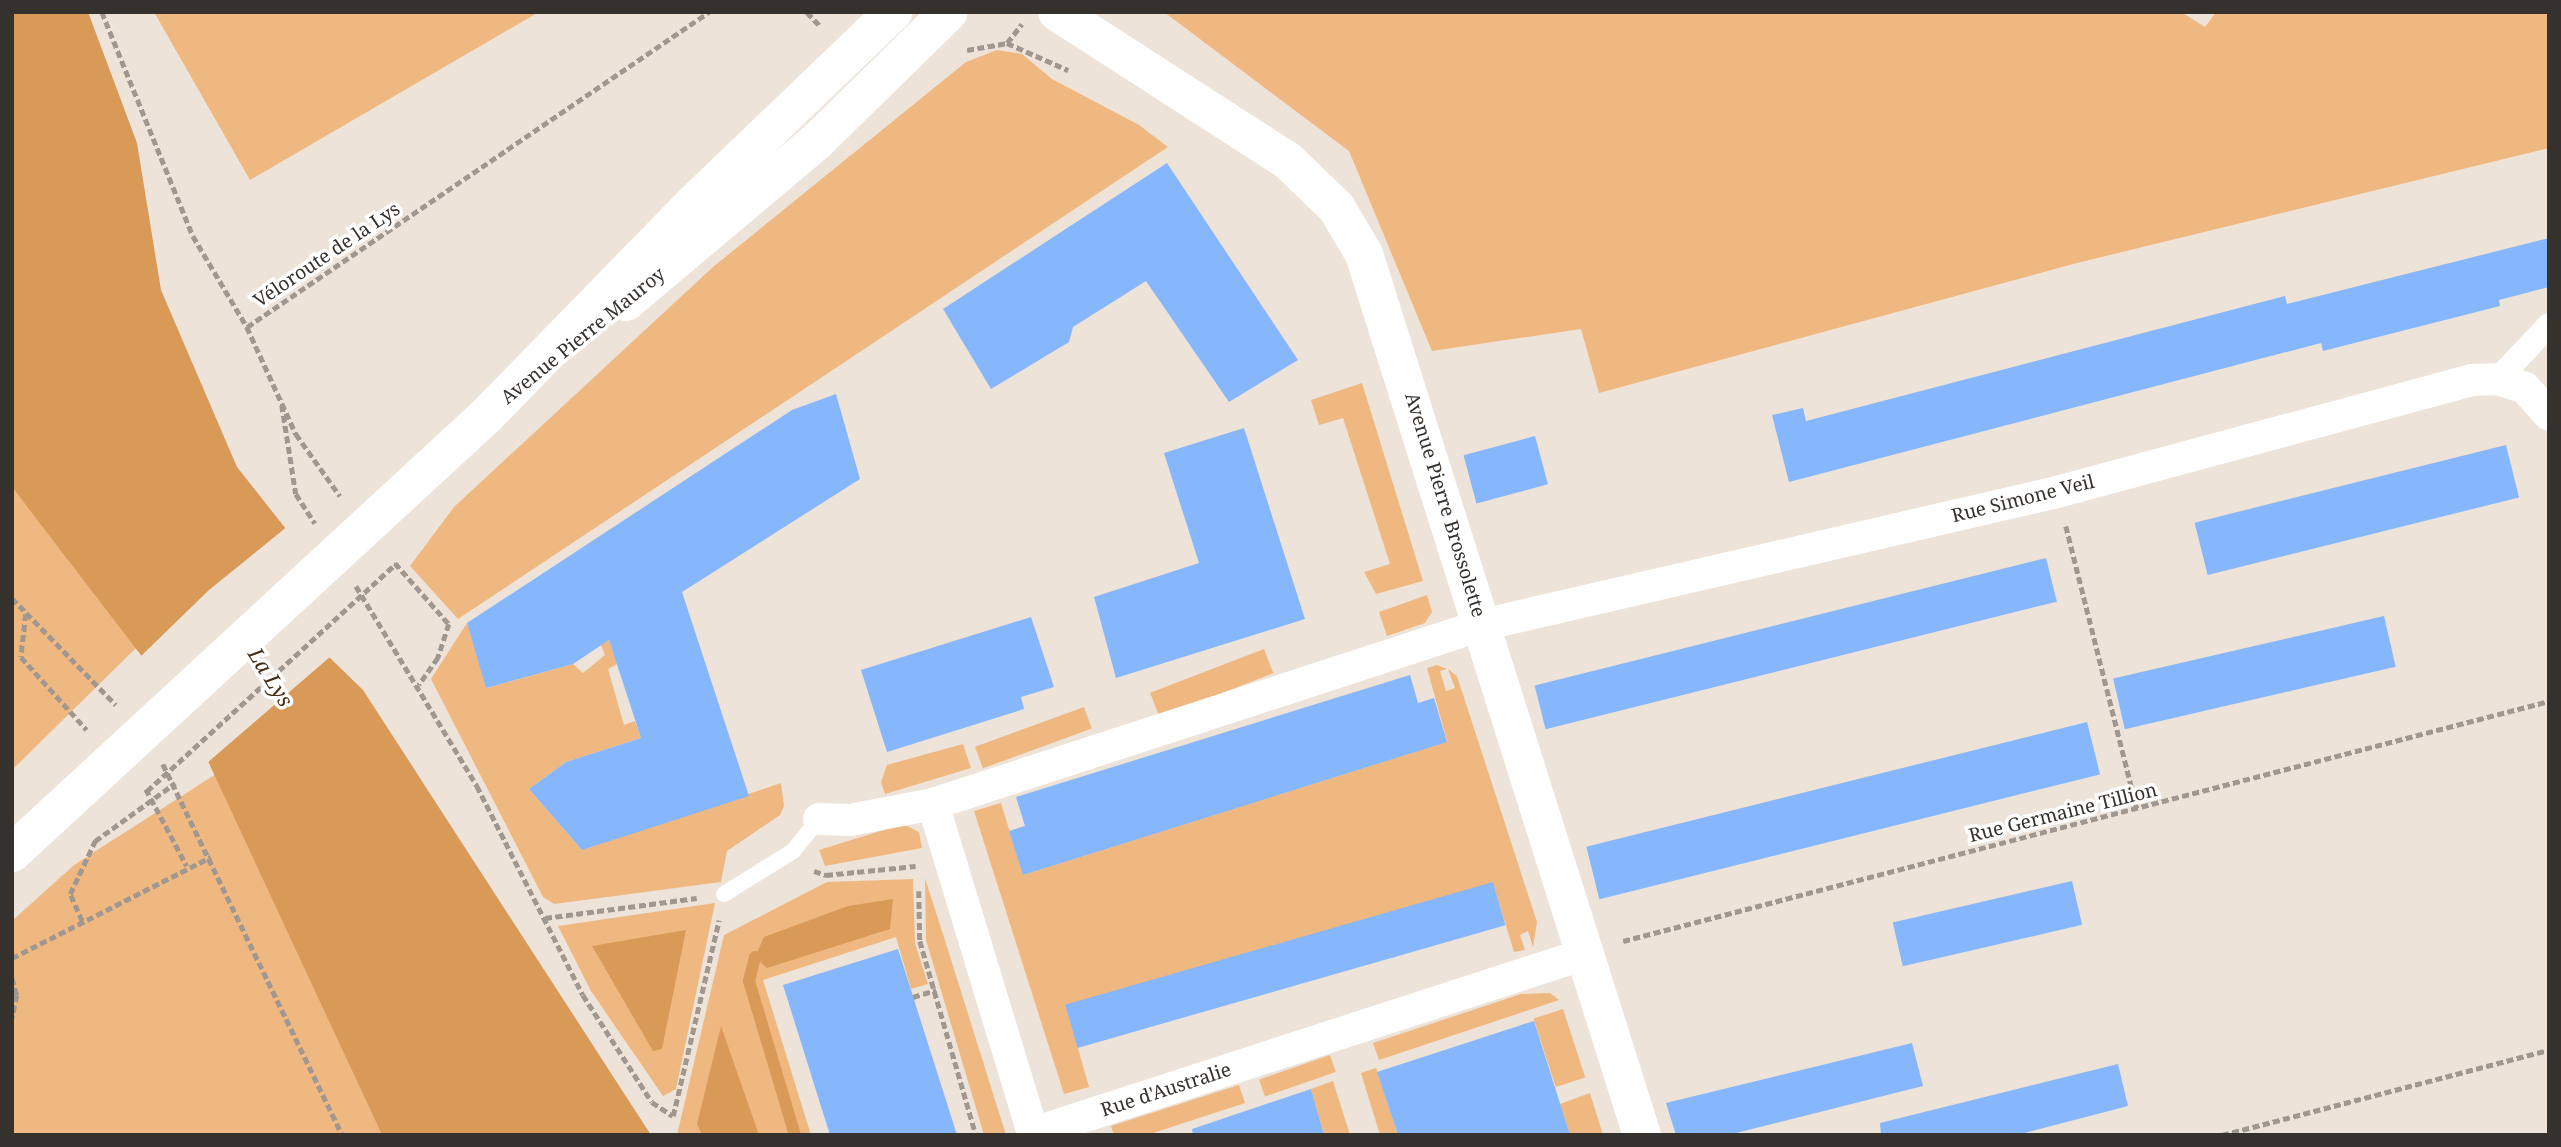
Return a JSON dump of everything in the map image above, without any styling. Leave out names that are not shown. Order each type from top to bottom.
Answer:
[{"type":"main road","name":"Avenue Pierre Mauroy","points":[[486,416],[694,203],[893,12]]},
{"type":"main road","name":"Avenue Pierre Mauroy","points":[[486,416],[815,143],[949,12]]},
{"type":"main road","name":"Avenue Pierre Brossolette","points":[[1058,12],[1262,142],[1336,207],[1376,285],[1642,1135]]},
{"type":"main road","points":[[12,853],[486,416]]},
{"type":"street","points":[[2549,324],[2498,379],[2537,397],[2549,415]]},
{"type":"street","name":"Rue Simone Veil","points":[[1482,625],[2057,492],[2472,380],[2498,379]]},
{"type":"street","points":[[819,819],[850,820],[933,804],[1482,625]]},
{"type":"street","name":"Rue d'Australie","points":[[933,804],[1033,1133],[1585,954]]},
{"type":"lane","points":[[724,894],[793,851],[819,819]]},
{"type":"path","name":"Véloroute de la Lys","points":[[102,12],[193,236],[247,327],[709,12]]},
{"type":"path","points":[[807,12],[826,32]]},
{"type":"path","points":[[1007,43],[1077,75]]},
{"type":"path","points":[[247,327],[282,405],[346,506]]},
{"type":"path","points":[[282,405],[296,495],[318,529]]},
{"type":"path","points":[[2057,492],[2137,809]]},
{"type":"path","points":[[387,554],[449,624],[438,658],[419,685]]},
{"type":"path","points":[[147,791],[396,564]]},
{"type":"path","points":[[349,576],[419,685],[545,918],[583,995],[652,1102],[673,1116],[724,894],[545,918]]},
{"type":"path","points":[[12,598],[27,613],[21,657],[90,736]]},
{"type":"path","name":"Rue Germaine Tillion","points":[[1585,954],[2549,701]]},
{"type":"path","points":[[141,782],[187,866]]},
{"type":"path","points":[[82,921],[70,894],[95,841],[176,783]]},
{"type":"path","points":[[186,803],[342,1135]]},
{"type":"path","points":[[793,851],[814,871],[826,875],[916,866],[949,857]]},
{"type":"path","points":[[12,958],[187,866],[211,857]]},
{"type":"path","points":[[916,866],[920,941],[976,1135]]},
{"type":"path","points":[[12,978],[17,995],[12,1019]]},
{"type":"path","points":[[913,997],[936,990]]},
{"type":"path","points":[[2222,1135],[2549,1050]]},
{"type":"shaded area","points":[[154,12],[539,12],[250,180]]},
{"type":"shaded area","points":[[1164,12],[2181,12],[2205,27],[2216,12],[2549,12],[2549,148],[2077,263],[1599,393],[1581,329],[1432,351],[1349,151]]},
{"type":"shaded area","points":[[997,50],[1022,54],[1052,79],[1139,125],[1168,147],[458,619],[410,566],[454,507],[713,267],[966,62]]},
{"type":"shaded area","points":[[1362,383],[1423,581],[1376,594],[1364,572],[1390,564],[1343,418],[1319,425],[1311,400]]},
{"type":"shaded area","points":[[12,487],[137,647],[12,770]]},
{"type":"shaded area","points":[[1427,595],[1432,612],[1425,623],[1387,636],[1379,612]]},
{"type":"shaded area","points":[[467,623],[487,688],[573,664],[583,673],[605,655],[601,645],[609,640],[617,664],[608,669],[624,725],[635,721],[641,738],[566,762],[529,789],[582,850],[781,783],[784,806],[780,815],[727,851],[721,882],[554,904],[543,897],[431,679]]},
{"type":"shaded area","points":[[1264,649],[1273,673],[1159,717],[1150,693]]},
{"type":"shaded area","points":[[1437,665],[1447,669],[1440,671],[1446,691],[1455,688],[1448,669],[1457,676],[1537,922],[1533,947],[1528,931],[1520,935],[1525,950],[1514,952],[1493,883],[1147,991],[1069,1016],[1089,1087],[1064,1094],[974,811],[1001,803],[1023,875],[1408,754],[1447,741],[1427,668]]},
{"type":"shaded area","points":[[1084,707],[1092,729],[983,768],[975,747]]},
{"type":"shaded area","points":[[963,744],[971,768],[885,794],[881,782],[887,765]]},
{"type":"shaded area","points":[[216,774],[382,1135],[12,1135],[12,921],[74,865]]},
{"type":"shaded area","points":[[903,824],[919,832],[922,848],[825,866],[819,850]]},
{"type":"shaded area","points":[[925,878],[1006,1135],[984,1135],[926,940]]},
{"type":"shaded area","points":[[913,879],[915,943],[928,984],[911,989],[896,937],[763,980],[811,1135],[677,1135],[724,935],[827,882]]},
{"type":"shaded area","points":[[715,903],[676,1089],[663,1096],[591,991],[558,926]]},
{"type":"shaded area","points":[[1550,993],[1559,1000],[1379,1060],[1373,1043],[1521,994]]},
{"type":"shaded area","points":[[1563,1009],[1585,1077],[1556,1087],[1534,1019]]},
{"type":"shaded area","points":[[1330,1055],[1336,1072],[1265,1096],[1259,1079]]},
{"type":"shaded area","points":[[1376,1068],[1398,1135],[1380,1135],[1361,1073]]},
{"type":"shaded area","points":[[1333,1081],[1350,1135],[1324,1135],[1311,1089]]},
{"type":"shaded area","points":[[1239,1085],[1245,1103],[1147,1135],[1114,1135],[1111,1126]]},
{"type":"shaded area","points":[[1590,1093],[1603,1135],[1570,1135],[1560,1104]]},
{"type":"water","name":"La Lys","points":[[12,12],[88,12],[137,143],[161,290],[237,467],[320,572],[292,621],[363,690],[651,1135],[382,1135],[186,714],[12,487]]},
{"type":"water","points":[[893,899],[890,929],[767,968],[755,957],[764,937],[848,906]]},
{"type":"water","points":[[686,930],[662,1049],[653,1051],[592,946]]},
{"type":"water","points":[[721,1026],[759,1135],[702,1135],[697,1124]]},
{"type":"pier","points":[[288,526],[329,586],[296,620],[331,656],[207,763],[183,716],[140,657],[209,590]]},
{"type":"building","points":[[1167,163],[1298,360],[1229,402],[1146,281],[1073,327],[1069,342],[991,389],[943,309]]},
{"type":"building","points":[[2549,238],[2549,287],[2499,300],[2500,306],[2323,351],[2321,343],[1789,482],[1772,415],[1803,408],[1806,421],[2285,296],[2287,304]]},
{"type":"building","points":[[836,394],[860,479],[682,592],[749,796],[582,850],[529,789],[566,762],[641,738],[609,640],[573,664],[486,688],[467,623],[792,410]]},
{"type":"building","points":[[1244,428],[1305,619],[1116,678],[1094,597],[1199,563],[1164,453]]},
{"type":"building","points":[[1535,436],[1548,484],[1476,503],[1464,455]]},
{"type":"building","points":[[2506,445],[2519,497],[2208,575],[2195,523]]},
{"type":"building","points":[[2046,558],[2057,602],[1546,729],[1535,685]]},
{"type":"building","points":[[2384,616],[2396,667],[2125,729],[2113,679]]},
{"type":"building","points":[[1031,617],[1054,687],[1021,697],[1024,709],[887,752],[861,670]]},
{"type":"building","points":[[1410,675],[1418,703],[1434,698],[1447,742],[1023,875],[1009,831],[1025,826],[1016,797]]},
{"type":"building","points":[[2087,722],[2100,774],[1599,899],[1586,847]]},
{"type":"building","points":[[2072,881],[2082,925],[1903,966],[1893,922]]},
{"type":"building","points":[[1493,882],[1505,925],[1078,1048],[1065,1005]]},
{"type":"building","points":[[898,949],[957,1135],[830,1135],[783,985]]},
{"type":"building","points":[[1534,1021],[1570,1135],[1398,1135],[1377,1072]]},
{"type":"building","points":[[1912,1043],[1923,1086],[1728,1135],[1676,1135],[1666,1103]]},
{"type":"building","points":[[2118,1064],[2128,1106],[2017,1135],[1881,1135],[1880,1123]]},
{"type":"building","points":[[1311,1089],[1324,1135],[1193,1135],[1192,1129]]},
{"type":"waterway","points":[[755,957],[749,981],[795,1135]]}]
